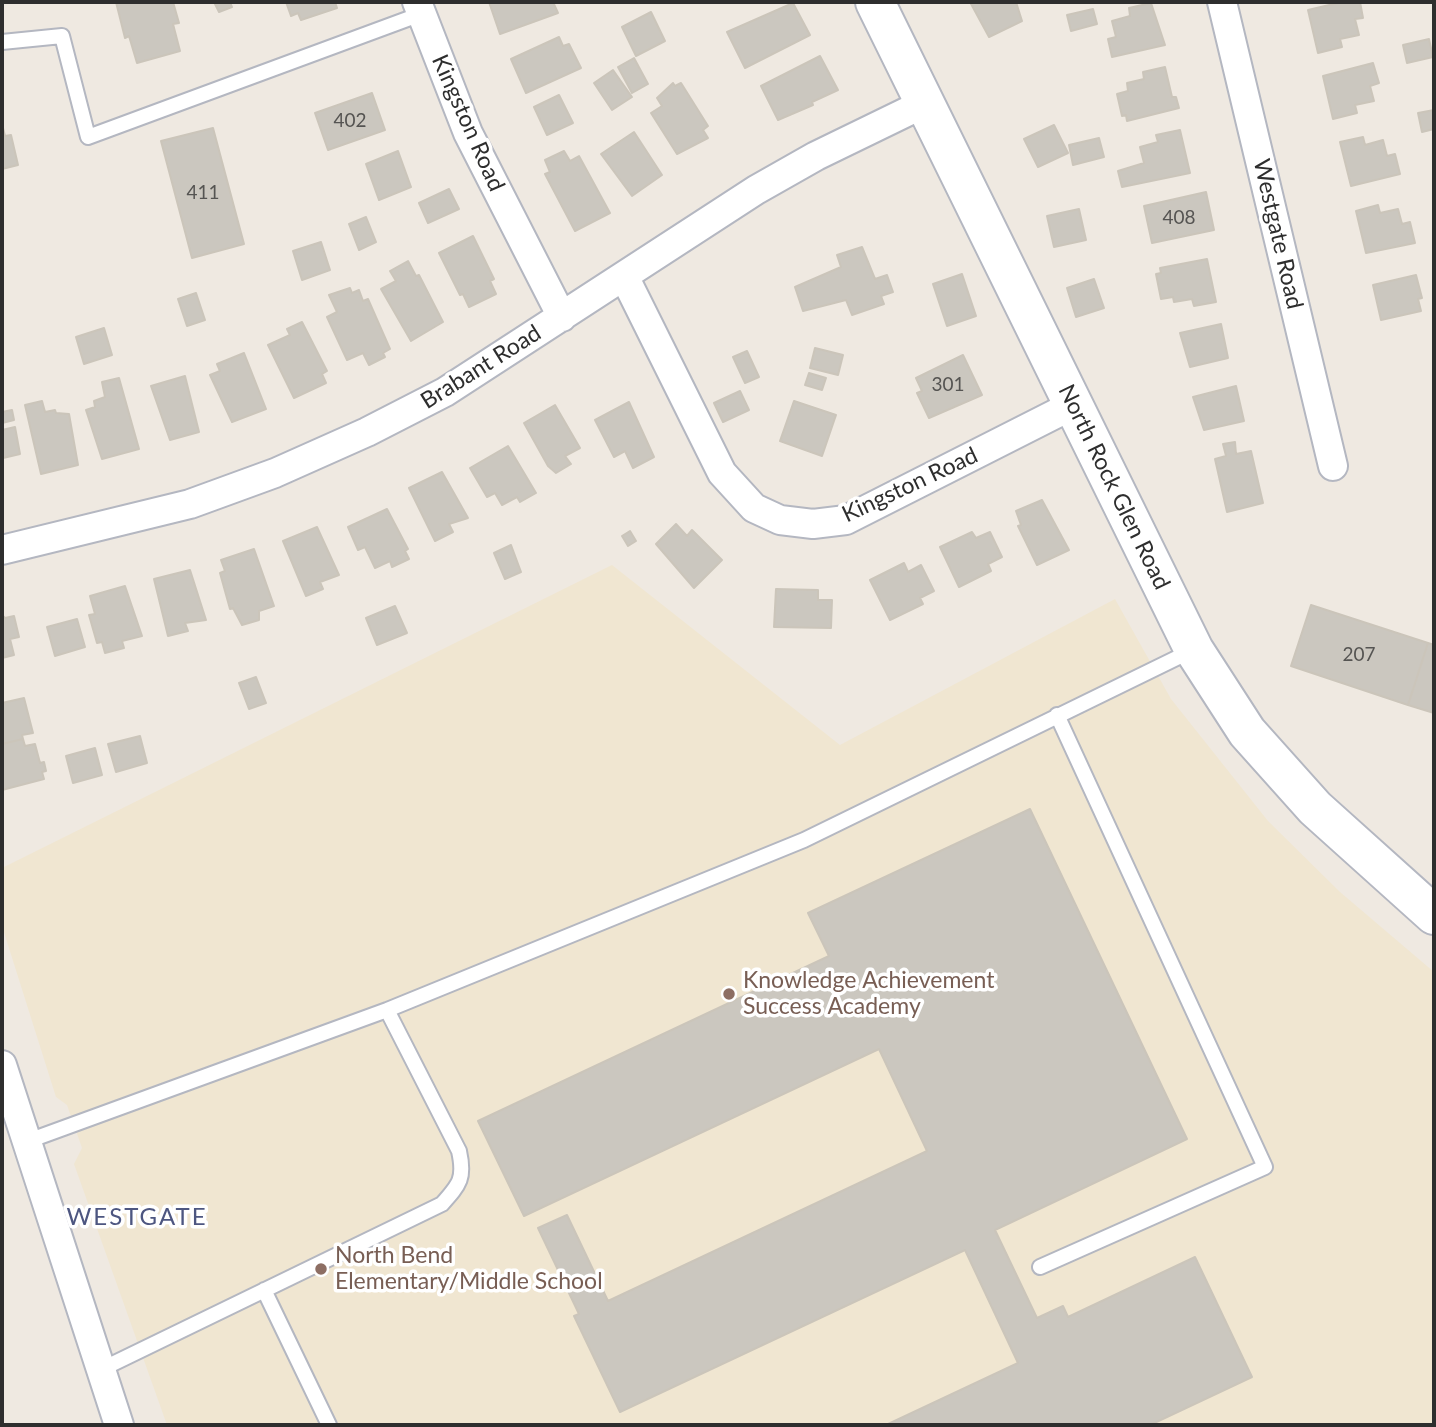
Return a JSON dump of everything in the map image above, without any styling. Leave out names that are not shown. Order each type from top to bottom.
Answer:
[{"type":"street","name":"North Rock Glen Road","points":[[875,2],[1194,650],[1247,732],[1307,798],[1434,915]]},
{"type":"street","name":"Westgate Road","points":[[1222,2],[1333,466]]},
{"type":"street","name":"Kingston Road","points":[[419,8],[468,134],[562,317]]},
{"type":"street","name":"Brabant Road","points":[[2,550],[190,504],[275,473],[367,432],[444,392],[625,278],[756,190],[816,156],[925,103]]},
{"type":"street","name":"Kingston Road","points":[[625,278],[722,472],[754,508],[780,520],[813,524],[846,520],[1073,405]]},
{"type":"street","points":[[2,1065],[120,1425]]},
{"type":"lane","points":[[2,42],[62,36],[88,137],[419,8]]},
{"type":"lane","points":[[28,1141],[387,1010],[804,840],[1194,650]]},
{"type":"lane","points":[[1040,1267],[1265,1167],[1057,715]]},
{"type":"lane","points":[[102,1369],[442,1204],[454,1191],[464,1173],[459,1151],[387,1010]]},
{"type":"lane","points":[[264,1290],[329,1425]]},
{"type":"shaded area","name":"Knowledge Achievement Success Academy","points":[[612,565],[840,745],[1115,599],[1171,699],[1268,821],[1340,892],[1434,972],[1434,1425],[167,1425],[74,1164],[82,1148],[67,1105],[56,1097],[2,926],[2,868]]},
{"type":"building","points":[[116,2],[173,2],[179,23],[173,24],[180,51],[137,63],[129,36],[125,38]]},
{"type":"building","points":[[214,2],[230,2],[232,7],[219,12]]},
{"type":"building","points":[[286,2],[335,2],[337,8],[301,20],[298,13],[291,16]]},
{"type":"building","points":[[489,2],[553,2],[558,13],[500,34]]},
{"type":"building","points":[[970,2],[1016,2],[1022,21],[989,37]]},
{"type":"building","points":[[1342,2],[1360,2],[1363,18],[1355,19],[1359,35],[1340,39],[1342,47],[1318,53],[1308,10]]},
{"type":"building","points":[[793,3],[810,35],[745,68],[727,32]]},
{"type":"building","points":[[1151,3],[1165,45],[1112,57],[1108,39],[1116,37],[1112,21],[1130,16],[1129,8]]},
{"type":"building","points":[[1093,9],[1097,24],[1071,31],[1067,15]]},
{"type":"building","points":[[651,12],[665,41],[636,56],[622,27]]},
{"type":"building","points":[[559,37],[563,46],[569,44],[581,68],[526,93],[511,59]]},
{"type":"building","points":[[1429,39],[1433,57],[1407,63],[1403,45]]},
{"type":"building","points":[[820,56],[838,90],[812,102],[813,105],[778,120],[761,86]]},
{"type":"building","points":[[634,58],[648,84],[632,93],[618,67]]},
{"type":"building","points":[[1373,63],[1379,83],[1370,86],[1374,101],[1355,105],[1357,113],[1333,119],[1323,76]]},
{"type":"building","points":[[1165,67],[1172,97],[1176,97],[1179,108],[1127,121],[1126,115],[1122,116],[1117,94],[1128,91],[1127,83],[1144,79],[1143,72]]},
{"type":"building","points":[[613,70],[632,97],[612,110],[594,83]]},
{"type":"building","points":[[673,83],[675,86],[681,83],[708,126],[703,130],[708,138],[677,154],[651,113],[662,106],[657,98]]},
{"type":"building","points":[[372,93],[385,130],[328,150],[315,113]]},
{"type":"building","points":[[559,95],[573,123],[547,135],[534,107]]},
{"type":"building","points":[[1434,110],[1434,129],[1422,132],[1418,113]]},
{"type":"building","points":[[2,124],[5,136],[11,135],[18,165],[2,169]]},
{"type":"building","points":[[1054,125],[1068,153],[1038,167],[1024,139]]},
{"type":"building","points":[[213,128],[244,244],[192,258],[161,141]]},
{"type":"building","points":[[1180,130],[1190,173],[1122,187],[1118,171],[1144,163],[1140,147],[1158,142],[1156,135]]},
{"type":"building","points":[[634,132],[662,175],[632,196],[601,154]]},
{"type":"building","points":[[1363,137],[1365,145],[1383,140],[1387,156],[1395,154],[1400,174],[1351,186],[1340,142]]},
{"type":"building","points":[[1099,138],[1104,157],[1073,165],[1069,145]]},
{"type":"building","points":[[398,151],[411,187],[379,200],[366,164]]},
{"type":"building","points":[[564,151],[570,161],[579,156],[610,213],[575,231],[545,174],[550,172],[545,160]]},
{"type":"building","points":[[449,189],[459,209],[428,223],[419,203]]},
{"type":"building","points":[[1206,192],[1214,230],[1152,243],[1144,206]]},
{"type":"building","points":[[1378,205],[1380,213],[1398,209],[1402,224],[1410,222],[1415,243],[1366,253],[1356,211]]},
{"type":"building","points":[[1079,209],[1086,240],[1054,247],[1047,216]]},
{"type":"building","points":[[366,217],[376,242],[359,250],[349,224]]},
{"type":"building","points":[[473,236],[494,279],[490,281],[496,294],[469,307],[439,253]]},
{"type":"building","points":[[321,242],[330,270],[302,280],[293,251]]},
{"type":"building","points":[[862,247],[875,279],[887,275],[893,292],[881,296],[884,304],[852,315],[846,300],[803,311],[795,287],[841,267],[837,255]]},
{"type":"building","points":[[1207,259],[1216,302],[1194,306],[1192,299],[1174,302],[1173,297],[1161,299],[1156,274],[1161,273],[1160,268]]},
{"type":"building","points":[[408,261],[416,276],[419,275],[443,322],[411,341],[381,289],[396,281],[390,271]]},
{"type":"building","points":[[962,274],[976,316],[947,326],[933,284]]},
{"type":"building","points":[[1416,275],[1422,298],[1418,299],[1421,311],[1381,320],[1373,285]]},
{"type":"building","points":[[1094,279],[1104,308],[1076,317],[1067,288]]},
{"type":"building","points":[[350,288],[352,293],[359,290],[363,301],[368,299],[390,349],[383,353],[385,357],[369,365],[363,353],[347,360],[327,317],[337,312],[329,295]]},
{"type":"building","points":[[196,293],[205,320],[187,326],[178,299]]},
{"type":"building","points":[[302,322],[327,371],[322,374],[326,383],[294,398],[268,345],[290,335],[287,329]]},
{"type":"building","points":[[1221,324],[1228,358],[1190,367],[1180,333]]},
{"type":"building","points":[[104,328],[112,355],[84,364],[76,337]]},
{"type":"building","points":[[815,348],[843,355],[838,375],[810,368]]},
{"type":"building","points":[[747,351],[759,377],[745,383],[733,357]]},
{"type":"building","points":[[244,353],[266,409],[232,422],[210,375],[220,371],[217,364]]},
{"type":"building","points":[[963,355],[982,395],[929,418],[917,393],[922,391],[916,378]]},
{"type":"building","points":[[809,373],[826,378],[822,390],[805,385]]},
{"type":"building","points":[[185,376],[199,432],[170,440],[151,386]]},
{"type":"building","points":[[119,378],[139,449],[102,459],[86,410],[95,407],[94,401],[105,397],[102,382]]},
{"type":"building","points":[[1236,386],[1244,421],[1204,430],[1193,397]]},
{"type":"building","points":[[740,391],[749,410],[723,422],[714,403]]},
{"type":"building","points":[[42,401],[45,412],[55,410],[56,413],[69,414],[78,465],[41,474],[25,405]]},
{"type":"building","points":[[794,401],[836,415],[822,456],[780,441]]},
{"type":"building","points":[[629,402],[654,457],[633,468],[625,451],[614,457],[595,420]]},
{"type":"building","points":[[555,405],[580,448],[565,456],[571,464],[556,473],[548,466],[524,423]]},
{"type":"building","points":[[12,410],[14,420],[2,423],[2,412]]},
{"type":"building","points":[[15,427],[20,454],[3,458],[2,430]]},
{"type":"building","points":[[1235,442],[1236,454],[1251,451],[1263,503],[1227,512],[1215,459],[1226,456],[1223,444]]},
{"type":"building","points":[[508,446],[536,493],[520,502],[517,497],[502,505],[495,493],[487,497],[470,468]]},
{"type":"building","points":[[442,472],[468,518],[449,524],[453,532],[435,541],[409,488]]},
{"type":"building","points":[[1042,500],[1069,550],[1037,565],[1018,526],[1021,525],[1016,511]]},
{"type":"building","points":[[387,509],[408,549],[405,551],[409,559],[392,567],[390,561],[375,568],[365,547],[358,550],[348,527]]},
{"type":"building","points":[[676,524],[687,536],[692,530],[722,560],[694,588],[656,544]]},
{"type":"building","points":[[317,527],[339,575],[320,582],[323,589],[306,596],[283,541]]},
{"type":"building","points":[[630,531],[636,541],[628,546],[622,536]]},
{"type":"building","points":[[972,532],[976,538],[990,532],[1002,557],[988,564],[991,571],[959,587],[940,547]]},
{"type":"building","points":[[511,545],[521,572],[505,579],[494,553]]},
{"type":"building","points":[[254,549],[274,606],[259,611],[259,620],[242,625],[233,608],[230,609],[220,573],[225,571],[221,560]]},
{"type":"building","points":[[904,563],[908,572],[921,565],[934,591],[920,598],[923,604],[890,620],[870,580]]},
{"type":"building","points":[[190,570],[206,620],[185,623],[188,631],[168,636],[154,579]]},
{"type":"building","points":[[125,586],[142,636],[122,641],[124,648],[105,653],[102,642],[97,643],[89,615],[95,614],[90,596]]},
{"type":"building","points":[[776,589],[818,590],[818,600],[832,600],[831,628],[774,627]]},
{"type":"building","points":[[1311,605],[1428,643],[1408,705],[1291,666]]},
{"type":"building","points":[[395,606],[407,633],[377,645],[366,618]]},
{"type":"building","points":[[2,615],[5,618],[14,616],[19,637],[10,639],[14,655],[2,658]]},
{"type":"building","points":[[77,619],[85,647],[55,656],[47,627]]},
{"type":"building","points":[[1428,643],[1434,645],[1434,713],[1408,705]]},
{"type":"building","points":[[256,677],[266,703],[249,709],[239,683]]},
{"type":"building","points":[[24,698],[33,733],[22,735],[23,739],[2,744],[2,703]]},
{"type":"building","points":[[140,736],[147,763],[116,772],[108,744]]},
{"type":"building","points":[[23,739],[25,746],[35,744],[40,763],[44,762],[44,779],[2,790],[2,744]]},
{"type":"building","points":[[95,748],[102,775],[73,783],[66,756]]},
{"type":"building","points":[[1030,809],[1187,1139],[995,1230],[1037,1318],[1063,1306],[1068,1317],[1195,1257],[1252,1377],[1150,1425],[886,1425],[1018,1363],[965,1250],[620,1412],[574,1316],[579,1314],[538,1228],[567,1215],[608,1301],[927,1151],[879,1049],[524,1216],[478,1121],[829,956],[808,913]]},
{"type":"place","name":"Knowledge Achievement Success Academy","points":[[729,994]]},
{"type":"place","name":"North Bend Elementary/Middle School","points":[[321,1269]]},
{"type":"district","name":"WESTGATE","points":[[137,1217]]}]
